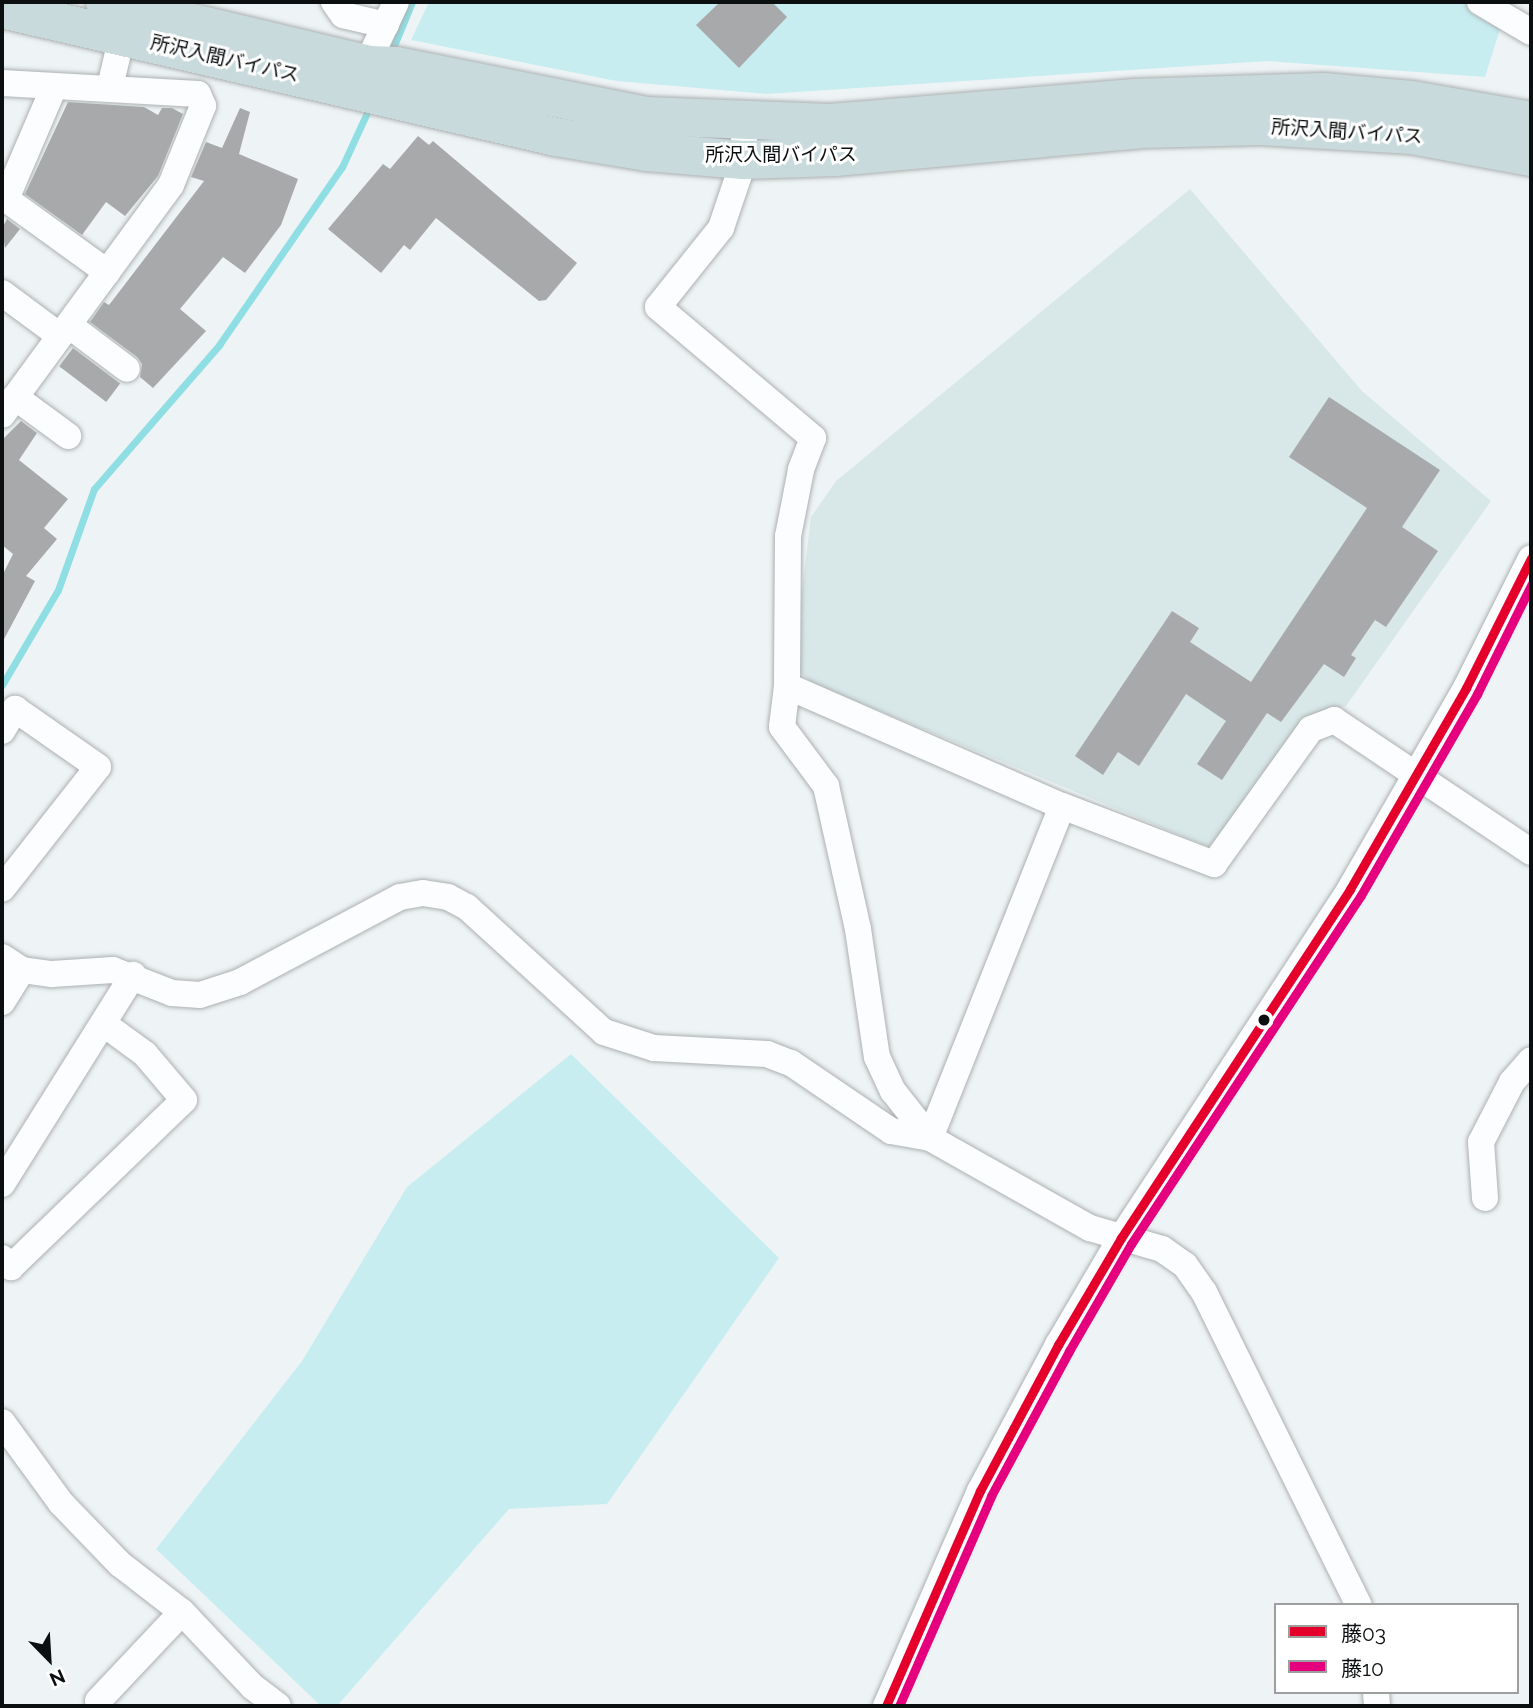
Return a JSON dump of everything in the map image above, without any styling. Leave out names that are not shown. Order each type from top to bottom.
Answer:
[{"type":"highway","name":"所沢入間バイパス","points":[[105,2],[373,75],[556,137],[647,152],[927,117],[1135,98],[1262,92],[1412,100],[1531,121]]},
{"type":"highway","name":"所沢入間バイパス","points":[[2,9],[122,36],[373,75]]},
{"type":"highway","name":"所沢入間バイパス","points":[[744,141],[916,152],[1139,130],[1261,126],[1412,135],[1531,157]]},
{"type":"street","points":[[334,2],[343,15],[391,13],[373,75]]},
{"type":"street","points":[[1480,2],[1531,32]]},
{"type":"street","points":[[110,87],[122,36]]},
{"type":"street","points":[[2,82],[198,94],[203,106],[171,185],[65,331],[10,395],[68,436]]},
{"type":"street","points":[[54,87],[6,199],[107,272]]},
{"type":"street","points":[[744,141],[721,228],[658,307],[813,438],[801,470],[788,536],[787,687],[782,727],[825,786],[858,929],[877,1056],[893,1091],[930,1139]]},
{"type":"street","points":[[2,293],[127,369]]},
{"type":"street","points":[[886,1706],[980,1491],[1121,1238],[1350,889],[1419,774],[1531,558]]},
{"type":"street","points":[[787,687],[1062,806],[1214,864],[1311,729],[1334,720],[1419,774],[1531,852]]},
{"type":"street","points":[[2,731],[15,709],[98,767],[2,889]]},
{"type":"street","points":[[930,1139],[1062,806]]},
{"type":"street","points":[[2,1002],[12,964],[52,974],[113,970],[133,975],[172,993],[216,992],[400,897],[423,893],[448,897],[467,907],[604,1031],[654,1048],[767,1054],[809,1071],[891,1131],[930,1139],[1090,1228],[1161,1249],[1196,1278],[1358,1603]]},
{"type":"street","points":[[2,1184],[133,975]]},
{"type":"street","points":[[2,1258],[11,1267],[184,1100],[145,1054],[104,1024]]},
{"type":"street","points":[[1485,1198],[1481,1143],[1512,1082],[1531,1060]]},
{"type":"street","points":[[2,1422],[61,1503],[120,1564],[182,1612],[253,1687],[278,1706]]},
{"type":"street","points":[[98,1701],[182,1612]]},
{"type":"shaded area","points":[[429,2],[1461,2],[1501,26],[1485,77],[1268,61],[766,94],[616,81],[411,40]]},
{"type":"shaded area","points":[[1190,189],[1362,391],[1491,501],[1346,706],[1309,717],[1209,847],[812,683],[793,665],[811,517],[836,481]]},
{"type":"shaded area","points":[[571,1054],[779,1258],[607,1504],[509,1509],[337,1706],[321,1706],[156,1549],[302,1361],[407,1187]]},
{"type":"building","points":[[720,2],[772,2],[787,17],[739,68],[696,25]]},
{"type":"building","points":[[68,102],[144,107],[158,115],[162,108],[172,108],[183,114],[158,176],[125,216],[106,202],[82,235],[25,194]]},
{"type":"building","points":[[240,108],[250,112],[239,154],[298,179],[281,225],[245,273],[223,257],[180,309],[206,331],[153,388],[140,377],[142,364],[137,357],[90,322],[104,302],[109,305],[204,181],[191,177],[206,142],[222,148]]},
{"type":"building","points":[[418,136],[429,145],[433,141],[577,263],[546,300],[539,301],[436,218],[410,250],[404,245],[381,273],[328,229],[383,164],[390,169]]},
{"type":"building","points":[[7,219],[20,229],[5,248],[2,228]]},
{"type":"building","points":[[73,348],[120,384],[106,402],[59,366]]},
{"type":"building","points":[[1329,397],[1440,470],[1402,527],[1438,551],[1386,627],[1375,620],[1351,655],[1356,658],[1344,677],[1324,664],[1281,722],[1267,713],[1222,780],[1197,764],[1226,721],[1186,694],[1139,766],[1118,752],[1103,775],[1075,756],[1172,611],[1199,628],[1190,642],[1251,682],[1367,508],[1289,457]]},
{"type":"building","points":[[21,421],[37,433],[19,460],[68,499],[44,528],[57,539],[26,576],[35,581],[2,643],[2,576],[13,554],[2,545],[2,440]]},
{"type":"waterway","points":[[391,53],[412,2]]},
{"type":"waterway","points":[[2,685],[58,590],[94,489],[219,345],[342,167],[370,106]]},
{"type":"transit line","name":"藤03","points":[[886,1706],[980,1491],[1058,1345],[1121,1238],[1350,889],[1466,688],[1531,558]]},
{"type":"transit line","name":"藤10","points":[[899,1706],[991,1496],[1069,1351],[1131,1244],[1361,895],[1477,694],[1531,585]]}]
